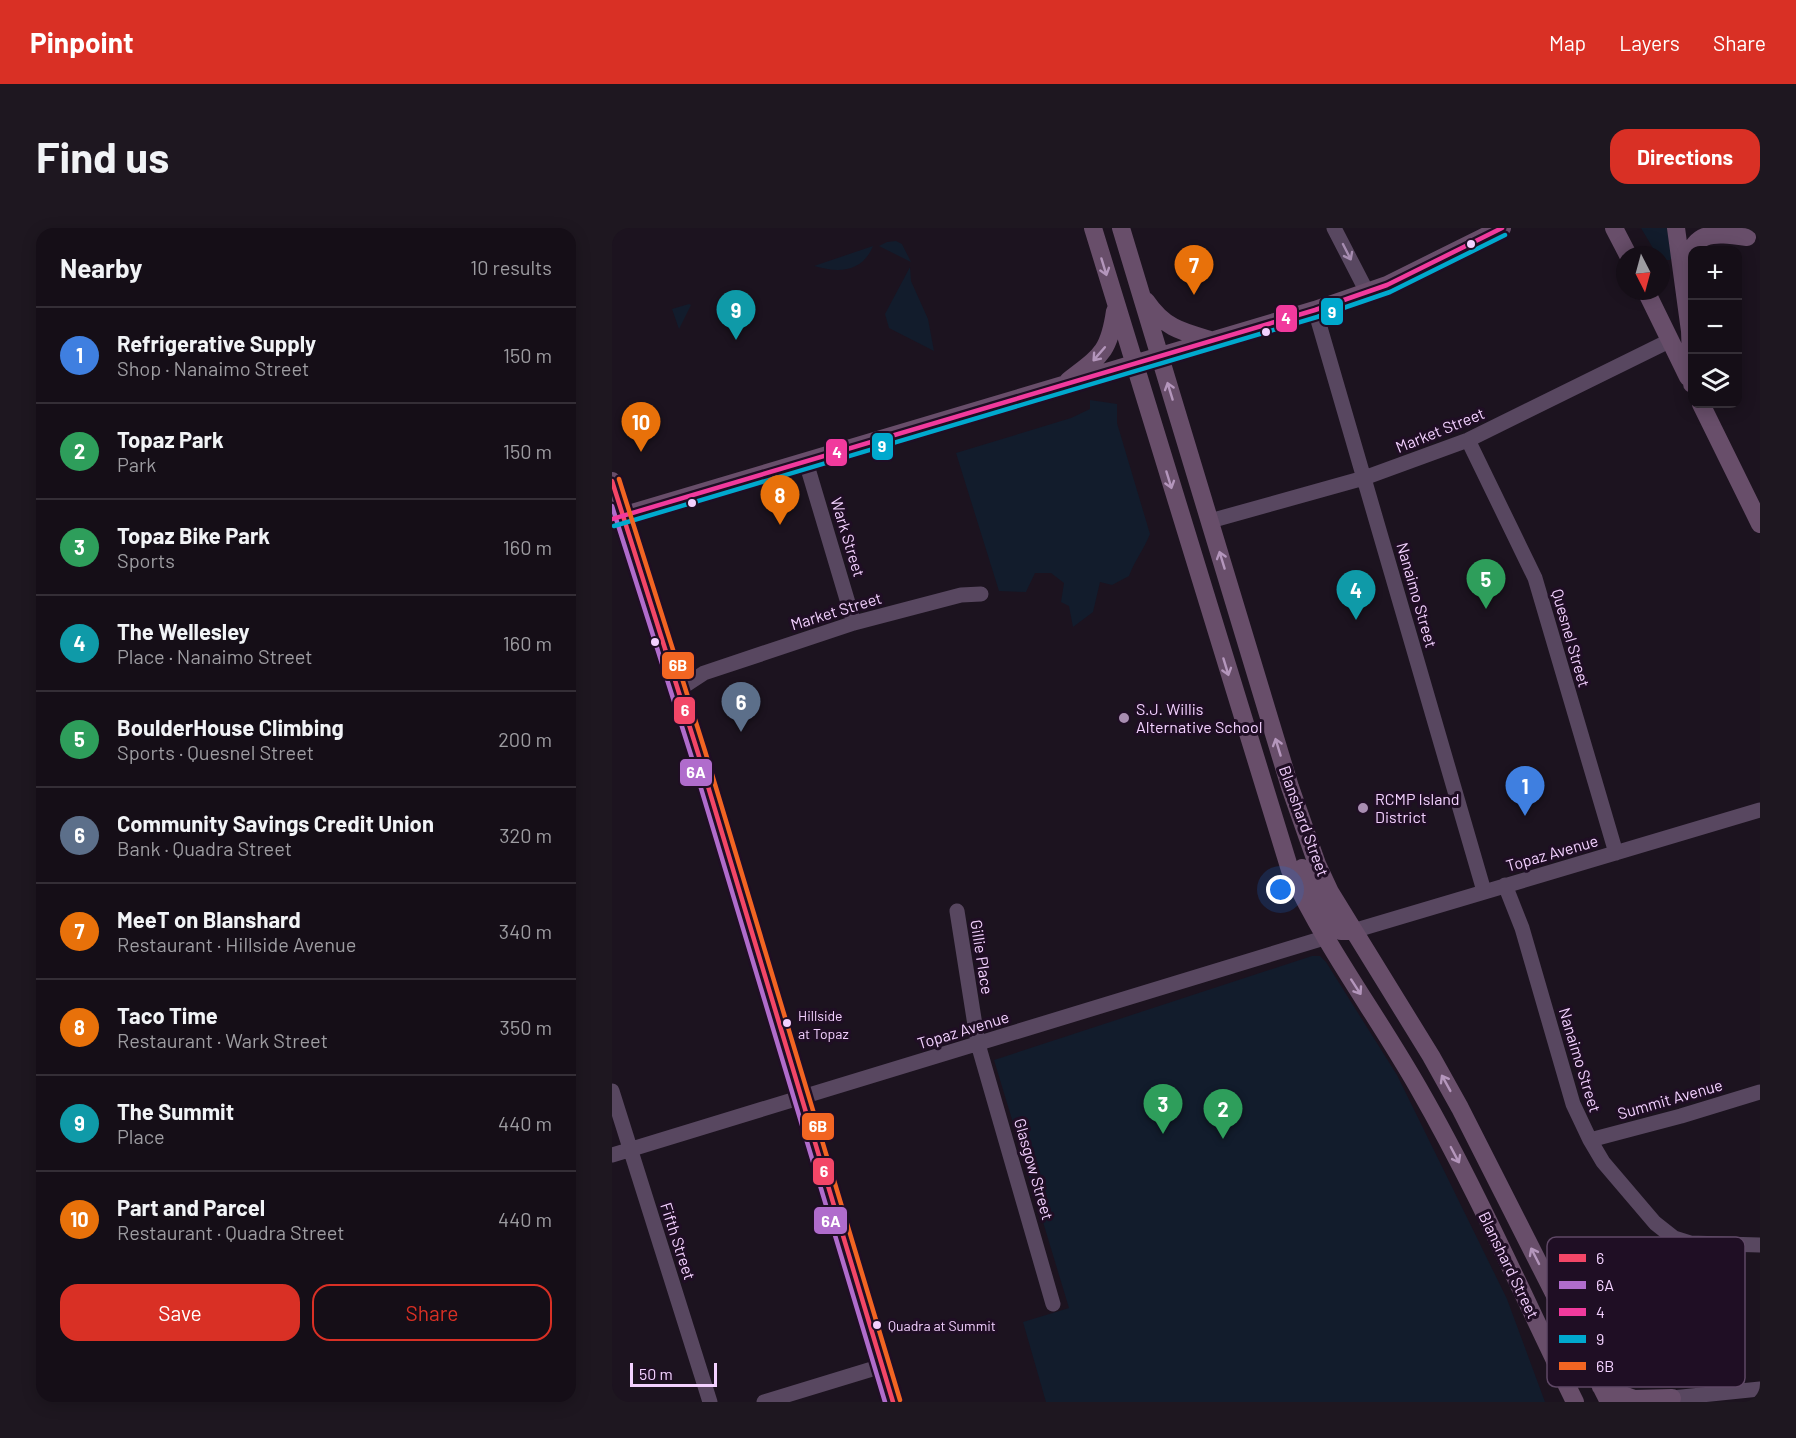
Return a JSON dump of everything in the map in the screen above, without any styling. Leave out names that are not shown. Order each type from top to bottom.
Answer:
[{"type":"main road","name":"Blanshard Street","points":[[1093,228],[1264,794],[1290,870],[1324,938],[1391,1039],[1421,1092],[1492,1229],[1547,1344]]},
{"type":"main road","name":"Blanshard Street","points":[[1121,228],[1305,833],[1330,892],[1426,1047],[1460,1108],[1547,1280]]},
{"type":"main road","points":[[617,518],[1134,366],[1315,310],[1367,292],[1502,228]]},
{"type":"main road","points":[[1614,228],[1623,246]]},
{"type":"main road","points":[[1676,228],[1684,282],[1690,354]]},
{"type":"main road","points":[[1728,228],[1754,240]]},
{"type":"main road","points":[[1684,282],[1687,256],[1693,244],[1702,238],[1712,234],[1754,240]]},
{"type":"main road","points":[[1140,292],[1155,314],[1172,329],[1214,341]]},
{"type":"main road","points":[[1651,300],[1688,376]]},
{"type":"main road","points":[[1060,387],[1097,358],[1111,339],[1116,306]]},
{"type":"main road","points":[[1703,408],[1760,524]]},
{"type":"main road","points":[[612,481],[617,518],[672,669],[892,1402]]},
{"type":"main road","points":[[1264,794],[1335,927],[1341,931],[1353,932]]},
{"type":"main road","name":"Blanshard Street","points":[[1568,1387],[1575,1402]]},
{"type":"main road","points":[[1605,1394],[1634,1399],[1668,1400]]},
{"type":"street","points":[[1334,228],[1367,292]]},
{"type":"street","name":"Nanaimo Street","points":[[1315,310],[1484,891]]},
{"type":"street","name":"Market Street","points":[[1210,521],[1364,478],[1468,440],[1671,340]]},
{"type":"street","name":"Quesnel Street","points":[[1468,440],[1535,578],[1616,854]]},
{"type":"street","name":"Wark Street","points":[[806,462],[855,622]]},
{"type":"street","name":"Market Street","points":[[678,690],[704,673],[855,622],[960,595],[981,594]]},
{"type":"street","name":"Market Street","points":[[672,669],[704,673]]},
{"type":"street","name":"Topaz Avenue","points":[[1353,932],[1760,810]]},
{"type":"street","name":"Nanaimo Street","points":[[1505,885],[1522,928],[1573,1104],[1590,1140],[1623,1187],[1655,1223],[1673,1237]]},
{"type":"street","name":"Gillie Place","points":[[957,911],[978,1044]]},
{"type":"street","name":"Topaz Avenue","points":[[612,1155],[1324,938]]},
{"type":"street","name":"Glasgow Street","points":[[978,1044],[1053,1304]]},
{"type":"street","name":"Fifth Street","points":[[612,1091],[710,1402]]},
{"type":"street","name":"Summit Avenue","points":[[1590,1140],[1760,1092]]},
{"type":"street","name":"Nanaimo Street","points":[[1745,1245],[1760,1245]]},
{"type":"street","points":[[764,1402],[882,1366]]},
{"type":"street","points":[[1668,1400],[1760,1389]]},
{"type":"shaded area","points":[[1641,228],[1667,228],[1672,257],[1670,260],[1670,246],[1652,246]]},
{"type":"shaded area","points":[[896,241],[902,244],[911,262],[879,246]]},
{"type":"shaded area","points":[[873,246],[863,262],[848,269],[832,270],[814,266]]},
{"type":"shaded area","points":[[910,267],[911,281],[928,319],[934,351],[889,328],[885,314]]},
{"type":"shaded area","points":[[691,305],[679,329],[672,309]]},
{"type":"shaded area","points":[[1090,400],[1117,404],[1117,423],[1150,534],[1129,576],[1112,585],[1100,582],[1093,612],[1073,627],[1069,606],[1061,602],[1064,583],[1051,573],[1035,573],[1026,592],[999,591],[956,453],[1071,418],[1090,409]]},
{"type":"shaded area","points":[[1312,956],[1320,956],[1326,962],[1397,1075],[1507,1299],[1545,1402],[1046,1402],[1023,1322],[1069,1308],[994,1060]]},
{"type":"transit line","name":"4","points":[[612,519],[1315,310],[1387,285],[1502,228]]},
{"type":"transit line","name":"9","points":[[614,526],[1317,317],[1390,292],[1505,235]]},
{"type":"transit line","name":"6B","points":[[619,479],[705,751],[900,1400]]},
{"type":"transit line","name":"6","points":[[612,481],[698,753],[893,1402]]},
{"type":"transit line","name":"6A","points":[[612,506],[691,755],[885,1402]]},
{"type":"place","name":"MeeT on Blanshard","points":[[1194,295]]},
{"type":"place","name":"The Summit","points":[[736,340]]},
{"type":"place","name":"Part and Parcel","points":[[641,452]]},
{"type":"place","name":"Taco Time","points":[[780,525]]},
{"type":"place","name":"BoulderHouse Climbing","points":[[1486,609]]},
{"type":"place","name":"The Wellesley","points":[[1356,620]]},
{"type":"place","name":"S.J. Willis Alternative School","points":[[1124,718]]},
{"type":"place","name":"Community Savings Credit Union","points":[[741,732]]},
{"type":"place","name":"RCMP Island District","points":[[1363,808]]},
{"type":"place","name":"Refrigerative Supply","points":[[1525,816]]},
{"type":"place","name":"Hillside at Topaz","points":[[787,1023]]},
{"type":"place","name":"Topaz Bike Park","points":[[1163,1134]]},
{"type":"place","name":"Topaz Park","points":[[1223,1139]]},
{"type":"place","name":"Quadra at Summit","points":[[877,1325]]}]
